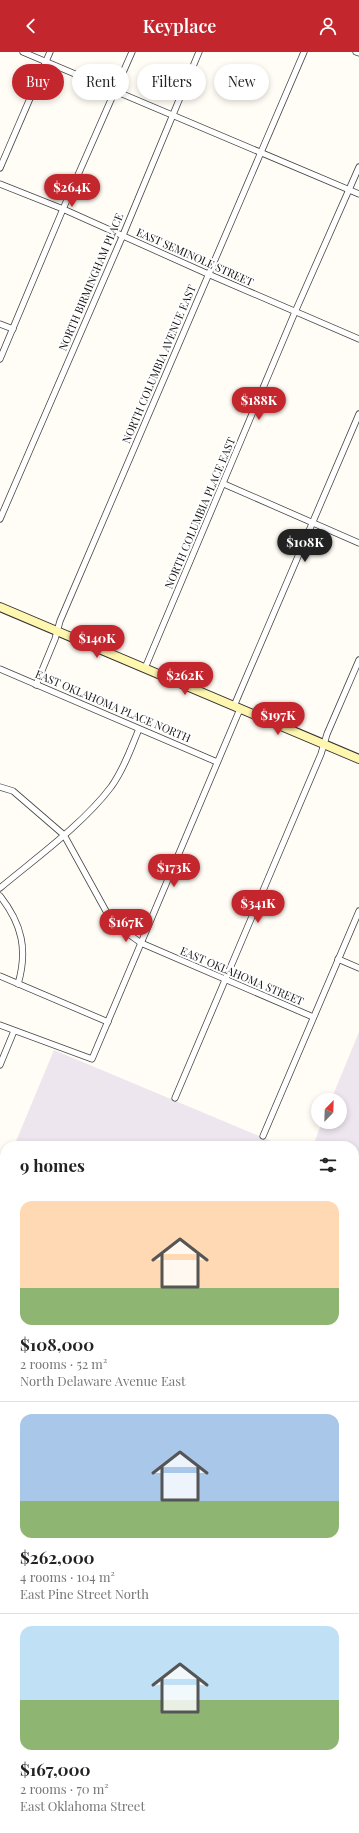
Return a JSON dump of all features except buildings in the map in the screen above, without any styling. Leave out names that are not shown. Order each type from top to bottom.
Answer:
[{"type":"main road","points":[[0,607],[359,759]]},
{"type":"street","points":[[23,52],[72,73]]},
{"type":"street","points":[[0,168],[50,52]]},
{"type":"street","points":[[127,64],[132,52]]},
{"type":"street","name":"NORTH BIRMINGHAM PLACE","points":[[0,519],[123,235],[199,52]]},
{"type":"street","name":"NORTH COLUMBIA AVENUE EAST","points":[[36,685],[57,631],[208,274],[304,52]]},
{"type":"street","points":[[129,97],[359,194]]},
{"type":"street","points":[[0,359],[111,100]]},
{"type":"street","name":"NORTH COLUMBIA PLACE EAST","points":[[145,668],[224,484],[295,312],[359,167]]},
{"type":"street","name":"EAST SEMINOLE STREET","points":[[0,184],[63,209],[208,274],[359,339]]},
{"type":"street","points":[[0,324],[13,329]]},
{"type":"street","points":[[0,1025],[92,1059],[217,762],[237,708],[359,414]]},
{"type":"street","points":[[224,484],[359,543]]},
{"type":"street","points":[[175,1098],[359,660]]},
{"type":"street","name":"EAST OKLAHOMA PLACE NORTH","points":[[0,669],[217,762]]},
{"type":"street","points":[[0,888],[64,835],[111,787],[125,764],[140,729]]},
{"type":"street","name":"EAST OKLAHOMA STREET","points":[[0,787],[13,791],[64,835],[112,922],[141,943],[313,1017]]},
{"type":"street","points":[[0,896],[10,909],[22,940],[22,969],[18,984]]},
{"type":"street","points":[[264,1136],[359,911]]},
{"type":"street","points":[[338,959],[359,968]]},
{"type":"street","points":[[0,976],[108,1022]]},
{"type":"street","points":[[0,1065],[14,1031]]},
{"type":"shaded area","points":[[359,1032],[359,1141],[315,1141],[319,1129],[347,1129],[347,1093],[334,1093]]},
{"type":"shaded area","points":[[54,1050],[271,1141],[16,1141]]}]
